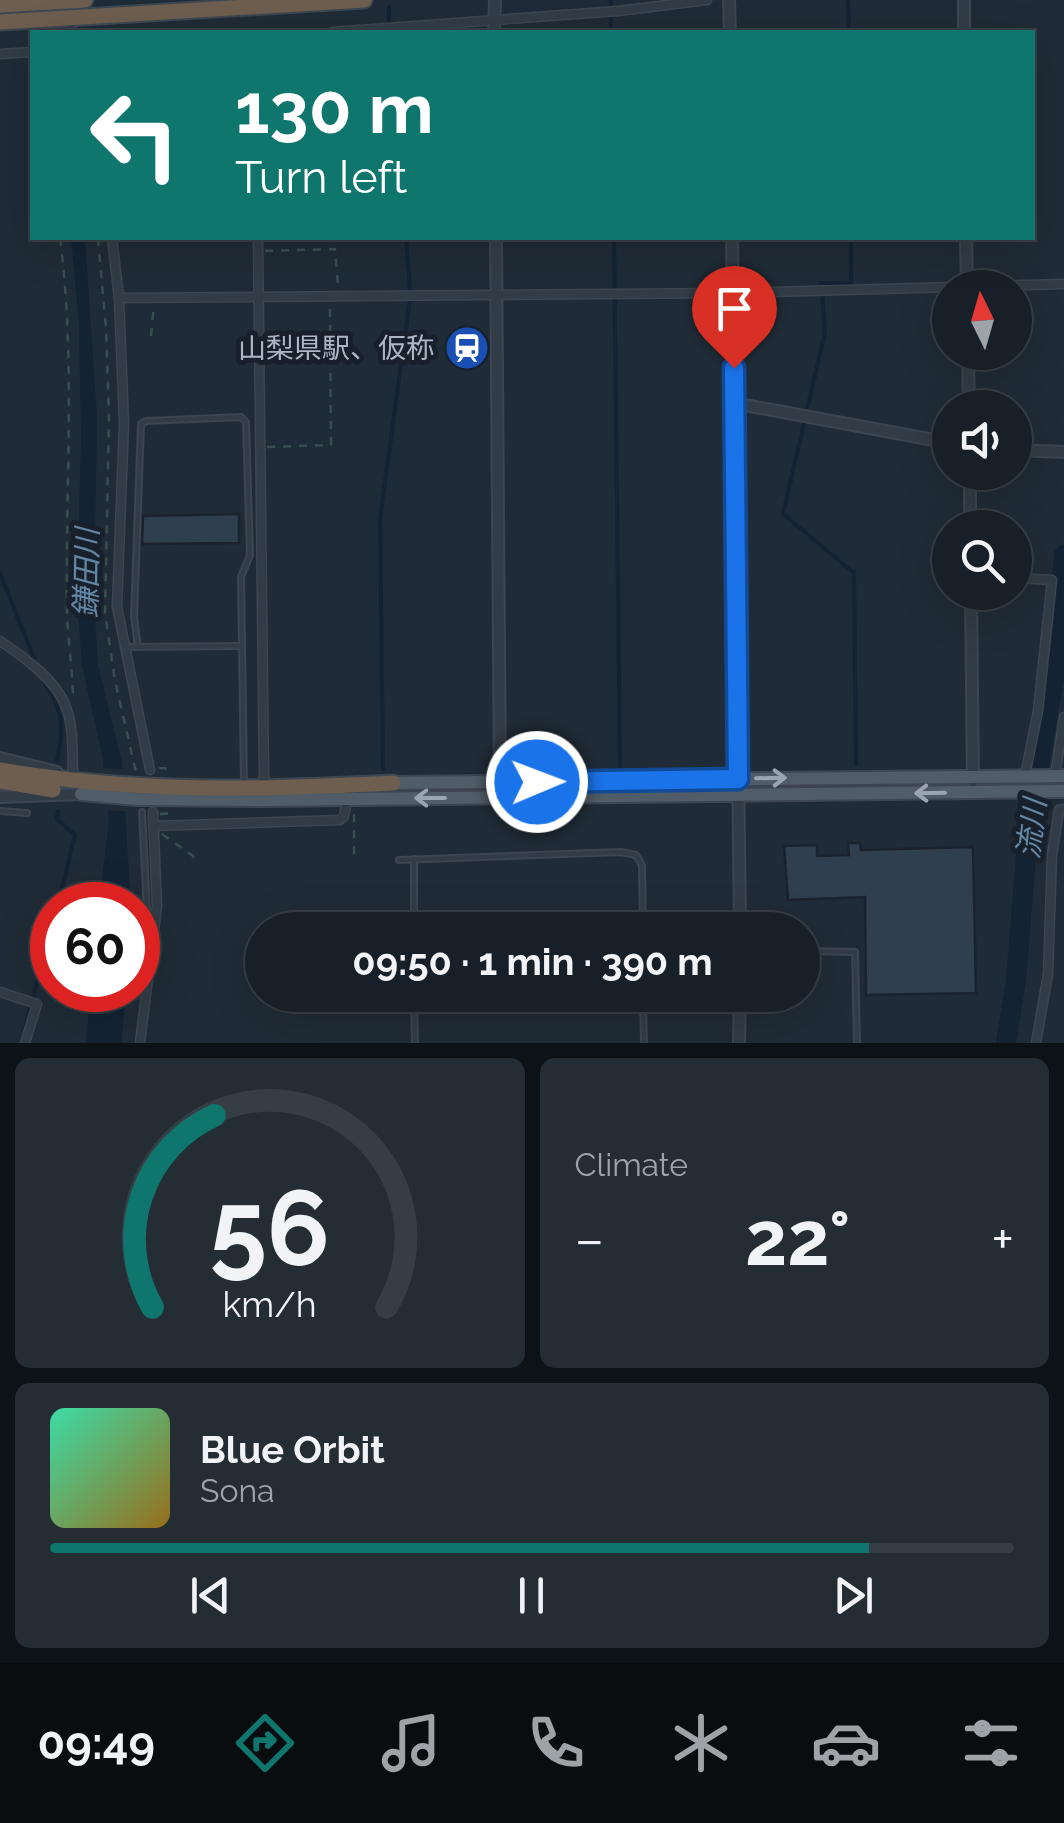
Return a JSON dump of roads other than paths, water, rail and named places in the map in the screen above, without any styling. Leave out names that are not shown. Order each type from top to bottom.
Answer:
[{"type":"highway","points":[[2,5],[84,0]]},
{"type":"highway","points":[[4,22],[69,27],[364,0]]},
{"type":"highway","points":[[0,770],[138,795],[393,783]]},
{"type":"highway","points":[[0,781],[79,782]]},
{"type":"main road","points":[[138,795],[347,799],[738,796],[973,786],[1056,776]]},
{"type":"main road","points":[[138,795],[244,782],[738,779],[973,786]]},
{"type":"main road","points":[[1027,782],[1058,799]]},
{"type":"street","points":[[494,30],[495,0]]},
{"type":"street","points":[[359,30],[618,11],[707,0]]},
{"type":"street","points":[[729,0],[730,30]]},
{"type":"street","points":[[964,0],[964,30]]},
{"type":"street","points":[[0,54],[30,52]]},
{"type":"street","points":[[112,240],[119,298],[124,423],[117,607],[152,768]]},
{"type":"street","points":[[258,240],[264,782]]},
{"type":"street","points":[[496,240],[500,783]]},
{"type":"street","points":[[732,240],[740,912]]},
{"type":"street","points":[[966,240],[967,270]]},
{"type":"street","points":[[1032,285],[1064,284]]},
{"type":"street","points":[[119,298],[932,288]]},
{"type":"street","points":[[734,402],[932,440]]},
{"type":"street","points":[[1032,451],[1064,452]]},
{"type":"street","points":[[1027,782],[1052,580],[1032,579]]},
{"type":"street","points":[[971,610],[973,786]]},
{"type":"street","points":[[0,641],[36,670],[66,707],[79,782]]},
{"type":"street","points":[[1036,1043],[1048,974],[1056,776],[1064,717]]},
{"type":"street","points":[[0,758],[79,782]]},
{"type":"street","points":[[0,797],[79,782]]},
{"type":"street","points":[[154,826],[340,820],[347,799]]},
{"type":"street","points":[[156,813],[157,882]]},
{"type":"street","points":[[0,992],[33,1002],[25,1043]]},
{"type":"street","points":[[140,1043],[144,1012]]},
{"type":"street","points":[[740,1012],[740,1043]]},
{"type":"lane","points":[[138,647],[134,617],[141,424],[240,416],[246,422],[250,554],[241,577],[244,782]]},
{"type":"lane","points":[[250,554],[262,554]]},
{"type":"lane","points":[[123,647],[242,646]]},
{"type":"lane","points":[[138,795],[145,882]]},
{"type":"lane","points":[[0,812],[27,813]]},
{"type":"lane","points":[[399,860],[621,852],[636,855],[642,865],[643,912]]},
{"type":"lane","points":[[414,859],[414,912]]},
{"type":"lane","points":[[820,951],[856,952],[857,1043]]},
{"type":"lane","points":[[414,1012],[415,1043]]},
{"type":"lane","points":[[644,1012],[644,1043]]},
{"type":"water","name":"鎌田川","points":[[71,240],[85,240],[97,417],[94,602],[98,665],[122,763],[130,882],[102,882],[109,821],[103,760],[82,665],[77,600],[79,323]]},
{"type":"water","points":[[89,1012],[125,1012],[121,1043],[86,1043]]},
{"type":"waterway","points":[[611,0],[611,30]]},
{"type":"waterway","points":[[848,0],[849,30]]},
{"type":"waterway","points":[[389,7],[389,23]]},
{"type":"waterway","points":[[406,240],[410,290]]},
{"type":"waterway","points":[[614,240],[620,766]]},
{"type":"waterway","points":[[821,283],[851,283],[851,240]]},
{"type":"waterway","points":[[822,293],[825,332],[783,514],[854,573],[856,764]]},
{"type":"waterway","points":[[383,769],[380,519],[410,299]]},
{"type":"waterway","name":"流川","points":[[1006,1043],[1016,980],[1028,831],[1055,672],[1064,555]]},
{"type":"waterway","points":[[0,573],[37,666]]},
{"type":"waterway","points":[[43,680],[61,718],[57,761]]},
{"type":"waterway","points":[[58,811],[57,819],[75,835],[64,882]]},
{"type":"waterway","points":[[21,1043],[30,1009]]},
{"type":"place","name":"山梨県駅、仮称","points":[[467,348]]}]
